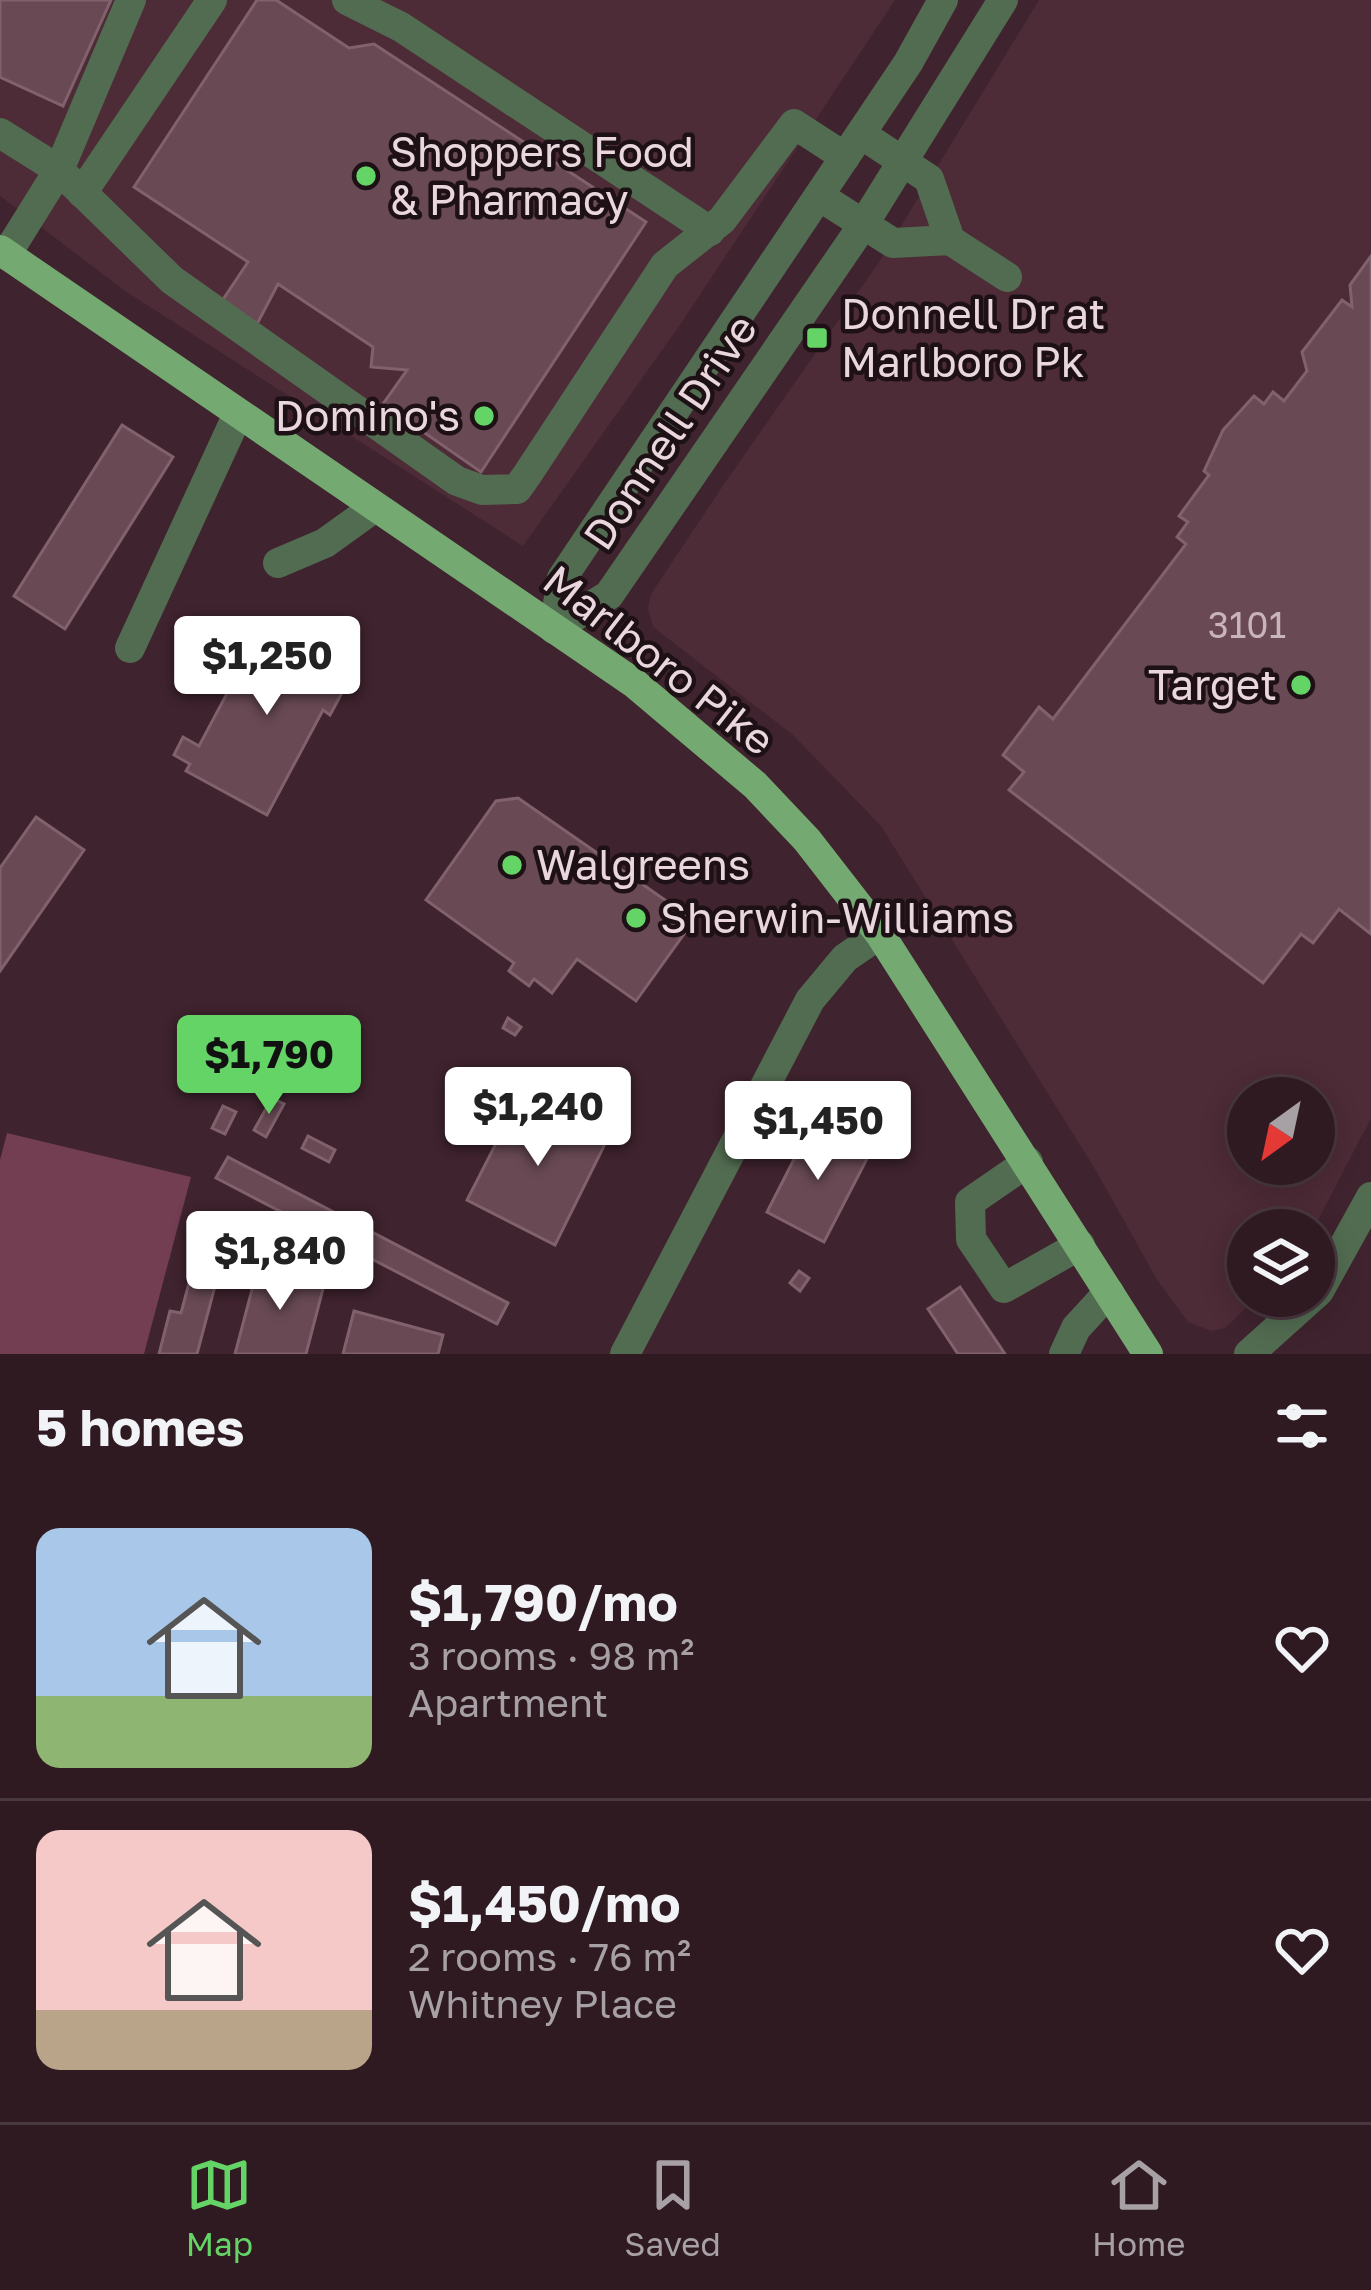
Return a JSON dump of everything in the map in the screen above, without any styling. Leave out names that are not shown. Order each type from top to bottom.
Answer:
[{"type":"main road","name":"Marlboro Pike","points":[[3,253],[634,683],[754,785],[806,840],[880,934],[1148,1354]]},
{"type":"street","points":[[3,253],[58,170],[131,0]]},
{"type":"street","points":[[82,193],[212,0]]},
{"type":"street","points":[[347,0],[401,27],[710,231]]},
{"type":"street","name":"Donnell Drive","points":[[554,629],[562,578],[820,196],[944,0]]},
{"type":"street","name":"Donnell Drive","points":[[554,629],[609,596],[863,225],[1003,0]]},
{"type":"street","points":[[0,133],[58,170],[172,280],[457,481],[499,492],[517,489],[527,476],[665,265],[710,231],[794,124],[904,162],[929,178],[950,240]]},
{"type":"street","points":[[820,196],[893,243],[950,240],[1007,277]]},
{"type":"street","points":[[130,649],[238,414]]},
{"type":"street","points":[[278,563],[325,543],[375,507]]},
{"type":"street","points":[[625,1354],[810,1000],[845,958],[880,934]]},
{"type":"street","points":[[1028,1162],[970,1202],[971,1238],[1004,1288],[1080,1245]]},
{"type":"street","points":[[1249,1354],[1319,1291],[1367,1218]]},
{"type":"street","points":[[1064,1354],[1076,1328],[1109,1292]]},
{"type":"shaded area","points":[[0,0],[895,0],[680,325],[523,546],[125,291],[0,196]]},
{"type":"shaded area","points":[[1039,0],[1371,0],[1371,1118],[1324,1209],[1227,1209],[1227,1317],[1236,1317],[1225,1328],[1212,1331],[1188,1322],[1156,1278],[1095,1169],[881,826],[793,735],[653,627],[648,608],[651,594],[879,262]]},
{"type":"shaded area","points":[[7,1133],[191,1177],[144,1354],[0,1354],[0,1160]]},
{"type":"building","points":[[0,0],[111,0],[63,106],[0,77]]},
{"type":"building","points":[[257,0],[276,0],[349,48],[374,44],[646,222],[481,472],[383,404],[407,370],[371,367],[373,347],[278,284],[257,324],[220,304],[248,262],[134,187]]},
{"type":"building","points":[[1371,256],[1371,934],[1339,909],[1313,943],[1301,934],[1263,983],[1009,790],[1024,772],[1003,755],[1039,707],[1053,719],[1186,544],[1177,537],[1188,522],[1179,516],[1209,475],[1204,471],[1223,430],[1254,396],[1264,404],[1273,392],[1284,401],[1307,371],[1302,352],[1342,300],[1352,307],[1350,285]]},
{"type":"building","points":[[122,425],[173,457],[65,629],[14,596]]},
{"type":"building","points":[[263,626],[297,644],[301,635],[357,665],[330,715],[323,710],[267,815],[186,771],[190,764],[174,755],[183,737],[199,746]]},
{"type":"building","points":[[518,798],[694,920],[636,1001],[577,959],[552,993],[534,979],[529,986],[509,971],[514,963],[426,900],[496,801]]},
{"type":"building","points":[[36,817],[84,850],[0,971],[0,868]]},
{"type":"building","points":[[508,1018],[521,1027],[515,1035],[503,1028]]},
{"type":"building","points":[[249,1063],[270,1075],[264,1087],[243,1076]]},
{"type":"building","points":[[522,1093],[608,1138],[555,1245],[467,1200]]},
{"type":"building","points":[[272,1098],[284,1104],[266,1137],[254,1130]]},
{"type":"building","points":[[223,1106],[236,1112],[225,1134],[212,1128]]},
{"type":"building","points":[[812,1124],[870,1153],[824,1242],[767,1212]]},
{"type":"building","points":[[308,1136],[335,1150],[329,1162],[302,1148]]},
{"type":"building","points":[[228,1157],[508,1303],[497,1324],[216,1178]]},
{"type":"building","points":[[203,1231],[228,1237],[197,1354],[159,1354],[170,1311],[181,1313]]},
{"type":"building","points":[[259,1263],[325,1281],[306,1354],[235,1354]]},
{"type":"building","points":[[799,1271],[809,1278],[800,1291],[790,1283]]},
{"type":"building","points":[[960,1287],[1005,1354],[958,1354],[928,1309]]},
{"type":"building","points":[[354,1311],[443,1335],[438,1354],[343,1354]]},
{"type":"place","name":"Shoppers Food & Pharmacy","points":[[366,176]]},
{"type":"place","name":"Donnell Dr at Marlboro Pk","points":[[817,338]]},
{"type":"place","name":"Domino's","points":[[484,416]]},
{"type":"place","name":"Target","points":[[1301,685]]},
{"type":"place","name":"Walgreens","points":[[512,865]]},
{"type":"place","name":"Sherwin-Williams","points":[[636,918]]}]
